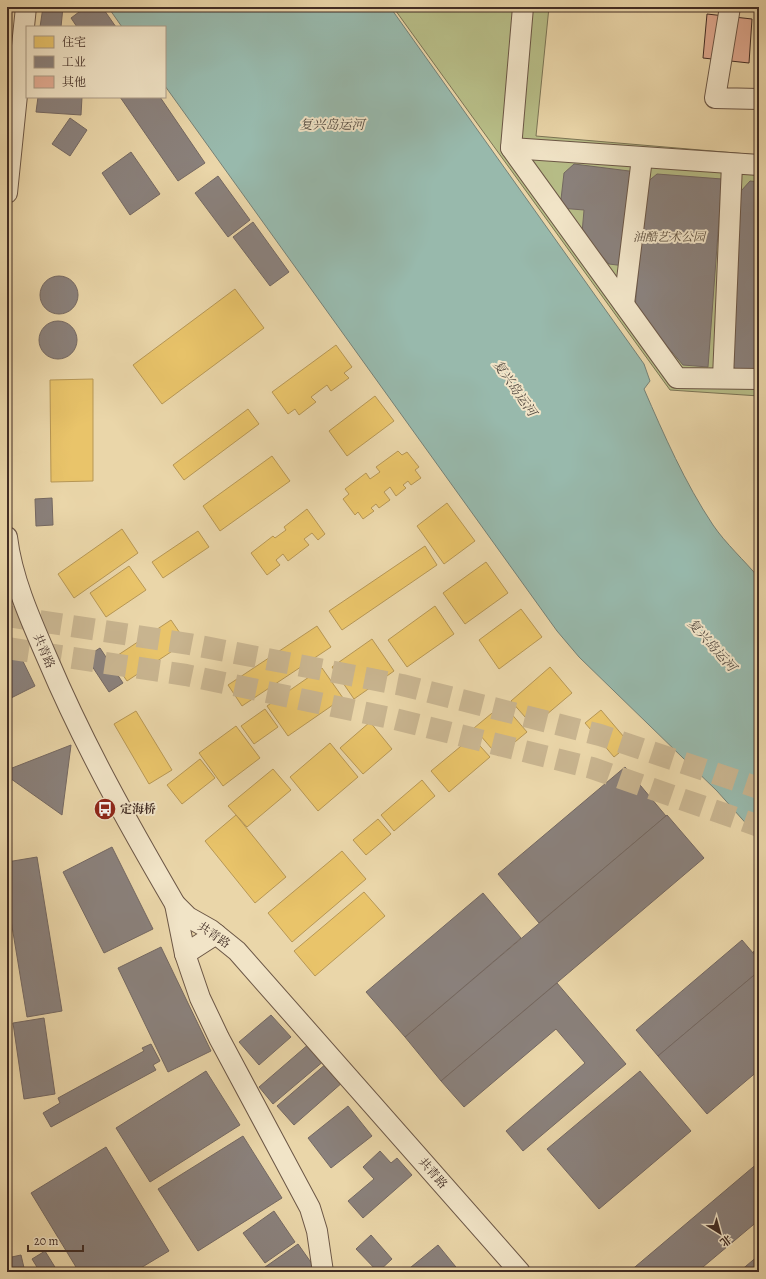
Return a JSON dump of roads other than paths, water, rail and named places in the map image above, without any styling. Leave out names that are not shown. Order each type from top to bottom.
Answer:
[{"type":"street","points":[[7,193],[26,7]]},
{"type":"street","points":[[523,7],[511,148],[677,378],[759,379]]},
{"type":"street","points":[[730,7],[715,98],[759,99]]},
{"type":"street","points":[[511,148],[759,165]]},
{"type":"street","points":[[624,304],[642,158]]},
{"type":"street","points":[[722,378],[732,164]]},
{"type":"street","name":"共青路","points":[[7,537],[14,571],[32,623],[62,694],[116,801],[175,904],[188,917],[216,934],[237,951],[520,1272]]},
{"type":"street","points":[[175,904],[185,954],[200,998],[219,1038],[310,1208],[317,1231],[324,1272]]},
{"type":"street","points":[[185,954],[216,934]]},
{"type":"water","name":"复兴岛运河","points":[[108,7],[390,7],[644,364],[650,381],[644,389],[684,476],[718,532],[759,578],[759,838],[717,791],[579,657],[557,631],[166,87],[166,26],[121,26]]},
{"type":"tunnel","points":[[7,616],[189,644],[402,685],[600,735],[759,788]]},
{"type":"tunnel","points":[[7,648],[186,675],[395,719],[592,768],[759,826]]},
{"type":"place","name":"定海桥","points":[[105,809]]},
{"type":"park label","name":"油酷艺术公园","points":[[669,237]]}]
